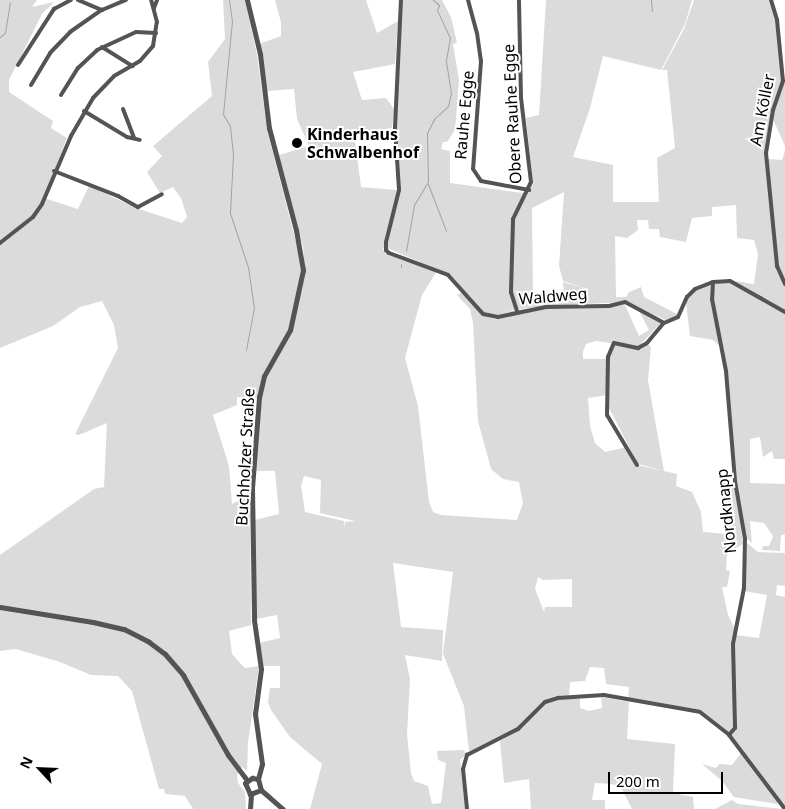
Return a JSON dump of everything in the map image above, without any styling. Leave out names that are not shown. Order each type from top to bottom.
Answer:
[{"type":"street","points":[[18,65],[46,19],[61,2],[71,0]]},
{"type":"street","points":[[78,0],[102,10]]},
{"type":"street","points":[[31,85],[58,43],[84,21],[102,10],[126,0]]},
{"type":"street","points":[[0,243],[33,217],[50,188],[54,171],[84,111],[102,86],[147,56],[156,33],[154,8],[150,0]]},
{"type":"street","points":[[154,8],[157,0]]},
{"type":"street","name":"Buchholzer Straße","points":[[246,0],[260,54],[269,128],[296,230],[303,270],[290,330],[264,376],[258,405],[252,487],[254,620],[261,669],[255,714],[262,764],[258,779]]},
{"type":"street","name":"Waldweg","points":[[401,0],[394,130],[399,190],[386,250],[448,275],[482,314],[498,317],[517,311],[625,302],[664,323]]},
{"type":"street","name":"Rauhe Egge","points":[[468,0],[478,33],[481,61],[473,169],[481,181],[529,190]]},
{"type":"street","name":"Obere Rauhe Egge","points":[[517,311],[511,292],[513,220],[520,201],[529,190],[521,98],[519,0]]},
{"type":"street","name":"Am Köller","points":[[772,0],[777,20],[783,82],[773,110],[766,153],[777,266],[785,284]]},
{"type":"street","points":[[61,95],[78,68],[102,47],[136,32],[156,33]]},
{"type":"street","points":[[102,47],[133,66]]},
{"type":"street","points":[[123,109],[132,128],[134,138]]},
{"type":"street","points":[[84,111],[123,134],[140,140]]},
{"type":"street","points":[[123,134],[132,128]]},
{"type":"street","points":[[54,171],[118,196],[138,207],[162,194]]},
{"type":"street","points":[[637,465],[607,415],[608,357],[614,343],[638,348],[647,343],[664,323],[678,317],[687,297],[695,290],[713,282],[730,281],[785,312]]},
{"type":"street","name":"Nordknapp","points":[[713,282],[713,306],[726,371],[735,481],[745,539],[744,588],[733,644],[735,728],[729,735]]},
{"type":"street","points":[[0,607],[93,622],[124,630],[149,642],[165,654],[183,675],[228,755],[247,780],[245,789],[252,794]]},
{"type":"street","points":[[467,809],[463,770],[467,755],[518,729],[540,706],[551,700],[604,695],[700,712],[729,735],[785,809]]},
{"type":"street","points":[[247,780],[258,779],[261,790],[284,809]]},
{"type":"street","points":[[252,794],[261,790]]},
{"type":"street","points":[[250,809],[252,794]]},
{"type":"shaded area","points":[[0,0],[37,0],[32,7],[54,2],[42,14],[9,80],[9,92],[53,121],[51,128],[67,138],[44,198],[78,209],[89,186],[136,208],[182,223],[187,217],[181,198],[173,187],[160,193],[147,172],[162,156],[153,146],[212,96],[208,62],[225,39],[223,0],[245,0],[257,55],[267,130],[301,261],[302,291],[305,268],[303,247],[279,155],[309,146],[297,119],[294,89],[267,91],[259,44],[281,36],[281,22],[275,0],[366,0],[377,33],[398,21],[395,64],[353,72],[362,100],[386,98],[394,109],[392,128],[354,133],[361,187],[397,190],[383,250],[437,271],[422,295],[405,358],[418,406],[429,502],[433,512],[441,515],[517,520],[523,503],[519,482],[503,479],[491,469],[478,421],[473,323],[470,309],[457,295],[462,292],[448,274],[387,248],[400,190],[396,125],[402,0],[442,0],[451,17],[457,43],[453,44],[459,80],[455,130],[447,142],[443,142],[441,149],[450,151],[450,183],[523,193],[533,183],[526,118],[539,115],[546,0],[692,0],[685,24],[661,70],[603,56],[590,108],[573,157],[613,165],[613,202],[659,202],[657,158],[675,148],[667,70],[662,70],[684,29],[694,0],[770,0],[776,18],[782,82],[771,109],[765,153],[775,234],[767,159],[782,160],[785,151],[785,459],[774,459],[772,451],[763,457],[760,437],[750,439],[750,483],[785,484],[785,535],[781,535],[780,551],[762,550],[763,546],[769,546],[773,536],[764,523],[750,521],[752,543],[746,538],[736,480],[730,398],[720,346],[713,340],[690,336],[686,302],[695,290],[730,280],[754,284],[758,254],[754,240],[737,238],[736,205],[712,207],[712,216],[692,218],[686,242],[660,237],[659,229],[649,229],[648,220],[637,220],[638,230],[627,238],[615,236],[616,297],[626,297],[629,292],[641,287],[644,297],[679,315],[668,321],[625,302],[545,306],[503,311],[624,303],[639,336],[649,330],[638,309],[662,322],[638,347],[614,344],[638,348],[647,344],[651,347],[648,380],[664,471],[638,464],[609,408],[607,395],[588,398],[590,426],[595,443],[605,452],[627,447],[637,465],[677,474],[676,486],[692,492],[701,512],[703,532],[727,534],[721,480],[735,484],[743,544],[727,553],[726,570],[730,571],[727,587],[722,587],[728,615],[734,627],[735,728],[729,734],[696,709],[628,700],[629,687],[606,684],[604,668],[590,667],[585,681],[570,682],[569,697],[547,700],[517,728],[469,752],[464,706],[443,654],[453,572],[393,563],[401,627],[443,630],[442,661],[405,655],[410,679],[407,734],[411,773],[414,781],[428,786],[432,804],[441,803],[446,763],[438,760],[437,751],[464,750],[466,755],[460,760],[465,809],[310,809],[322,764],[290,737],[271,710],[268,702],[270,688],[280,688],[280,666],[262,666],[259,643],[280,638],[277,615],[256,619],[255,520],[279,514],[275,471],[255,471],[263,372],[258,398],[237,397],[237,405],[213,415],[229,466],[232,504],[250,495],[251,625],[229,631],[232,654],[245,668],[259,666],[248,743],[247,771],[242,767],[237,775],[238,783],[245,792],[246,809],[193,809],[185,796],[165,794],[164,789],[159,789],[132,691],[118,676],[91,675],[60,662],[16,649],[0,651],[0,555],[94,489],[104,487],[107,423],[79,435],[75,434],[118,348],[114,325],[102,301],[80,307],[53,326],[0,348],[0,245],[21,229],[0,242]],"holes":[[[564,192],[559,266],[563,281],[591,290],[563,282],[564,295],[533,296],[532,208]],[[596,341],[611,343],[605,359],[583,359],[586,344]],[[304,476],[321,480],[320,513],[355,521],[345,522],[344,529],[344,521],[305,512],[301,486]],[[538,577],[543,580],[572,579],[572,607],[545,607],[544,612],[535,589]]]},
{"type":"shaded area","points":[[785,83],[785,146],[772,117]]},
{"type":"shaded area","points":[[747,543],[758,552],[785,553],[785,586],[777,585],[776,595],[785,597],[785,807],[730,736],[734,732],[735,635],[759,638],[767,595],[744,591]]},
{"type":"shaded area","points":[[601,697],[629,702],[627,739],[675,744],[673,793],[693,797],[694,809],[632,809],[622,789],[612,784],[595,783],[592,800],[605,800],[605,809],[531,809],[529,779],[504,783],[500,741],[519,730],[546,703],[558,699],[580,699],[580,708],[589,711],[602,708]]},
{"type":"shaded area","points":[[741,753],[778,802],[777,804],[734,797],[722,781],[702,764],[716,768],[719,764],[732,765]]},
{"type":"shaded area","points":[[732,800],[738,804],[783,809],[715,809]]},
{"type":"waterway","points":[[229,0],[232,21],[223,114],[230,126],[233,155],[230,213],[248,267],[254,308],[246,350]]},
{"type":"waterway","points":[[406,251],[414,205],[428,182],[427,133],[434,119],[448,106],[451,93],[446,60],[450,38],[437,10],[439,5],[433,0]]},
{"type":"waterway","points":[[651,0],[652,11]]},
{"type":"waterway","points":[[0,37],[5,33],[10,2]]},
{"type":"waterway","points":[[428,184],[446,231]]},
{"type":"place","name":"Kinderhaus Schwalbenhof","points":[[297,143]]}]
